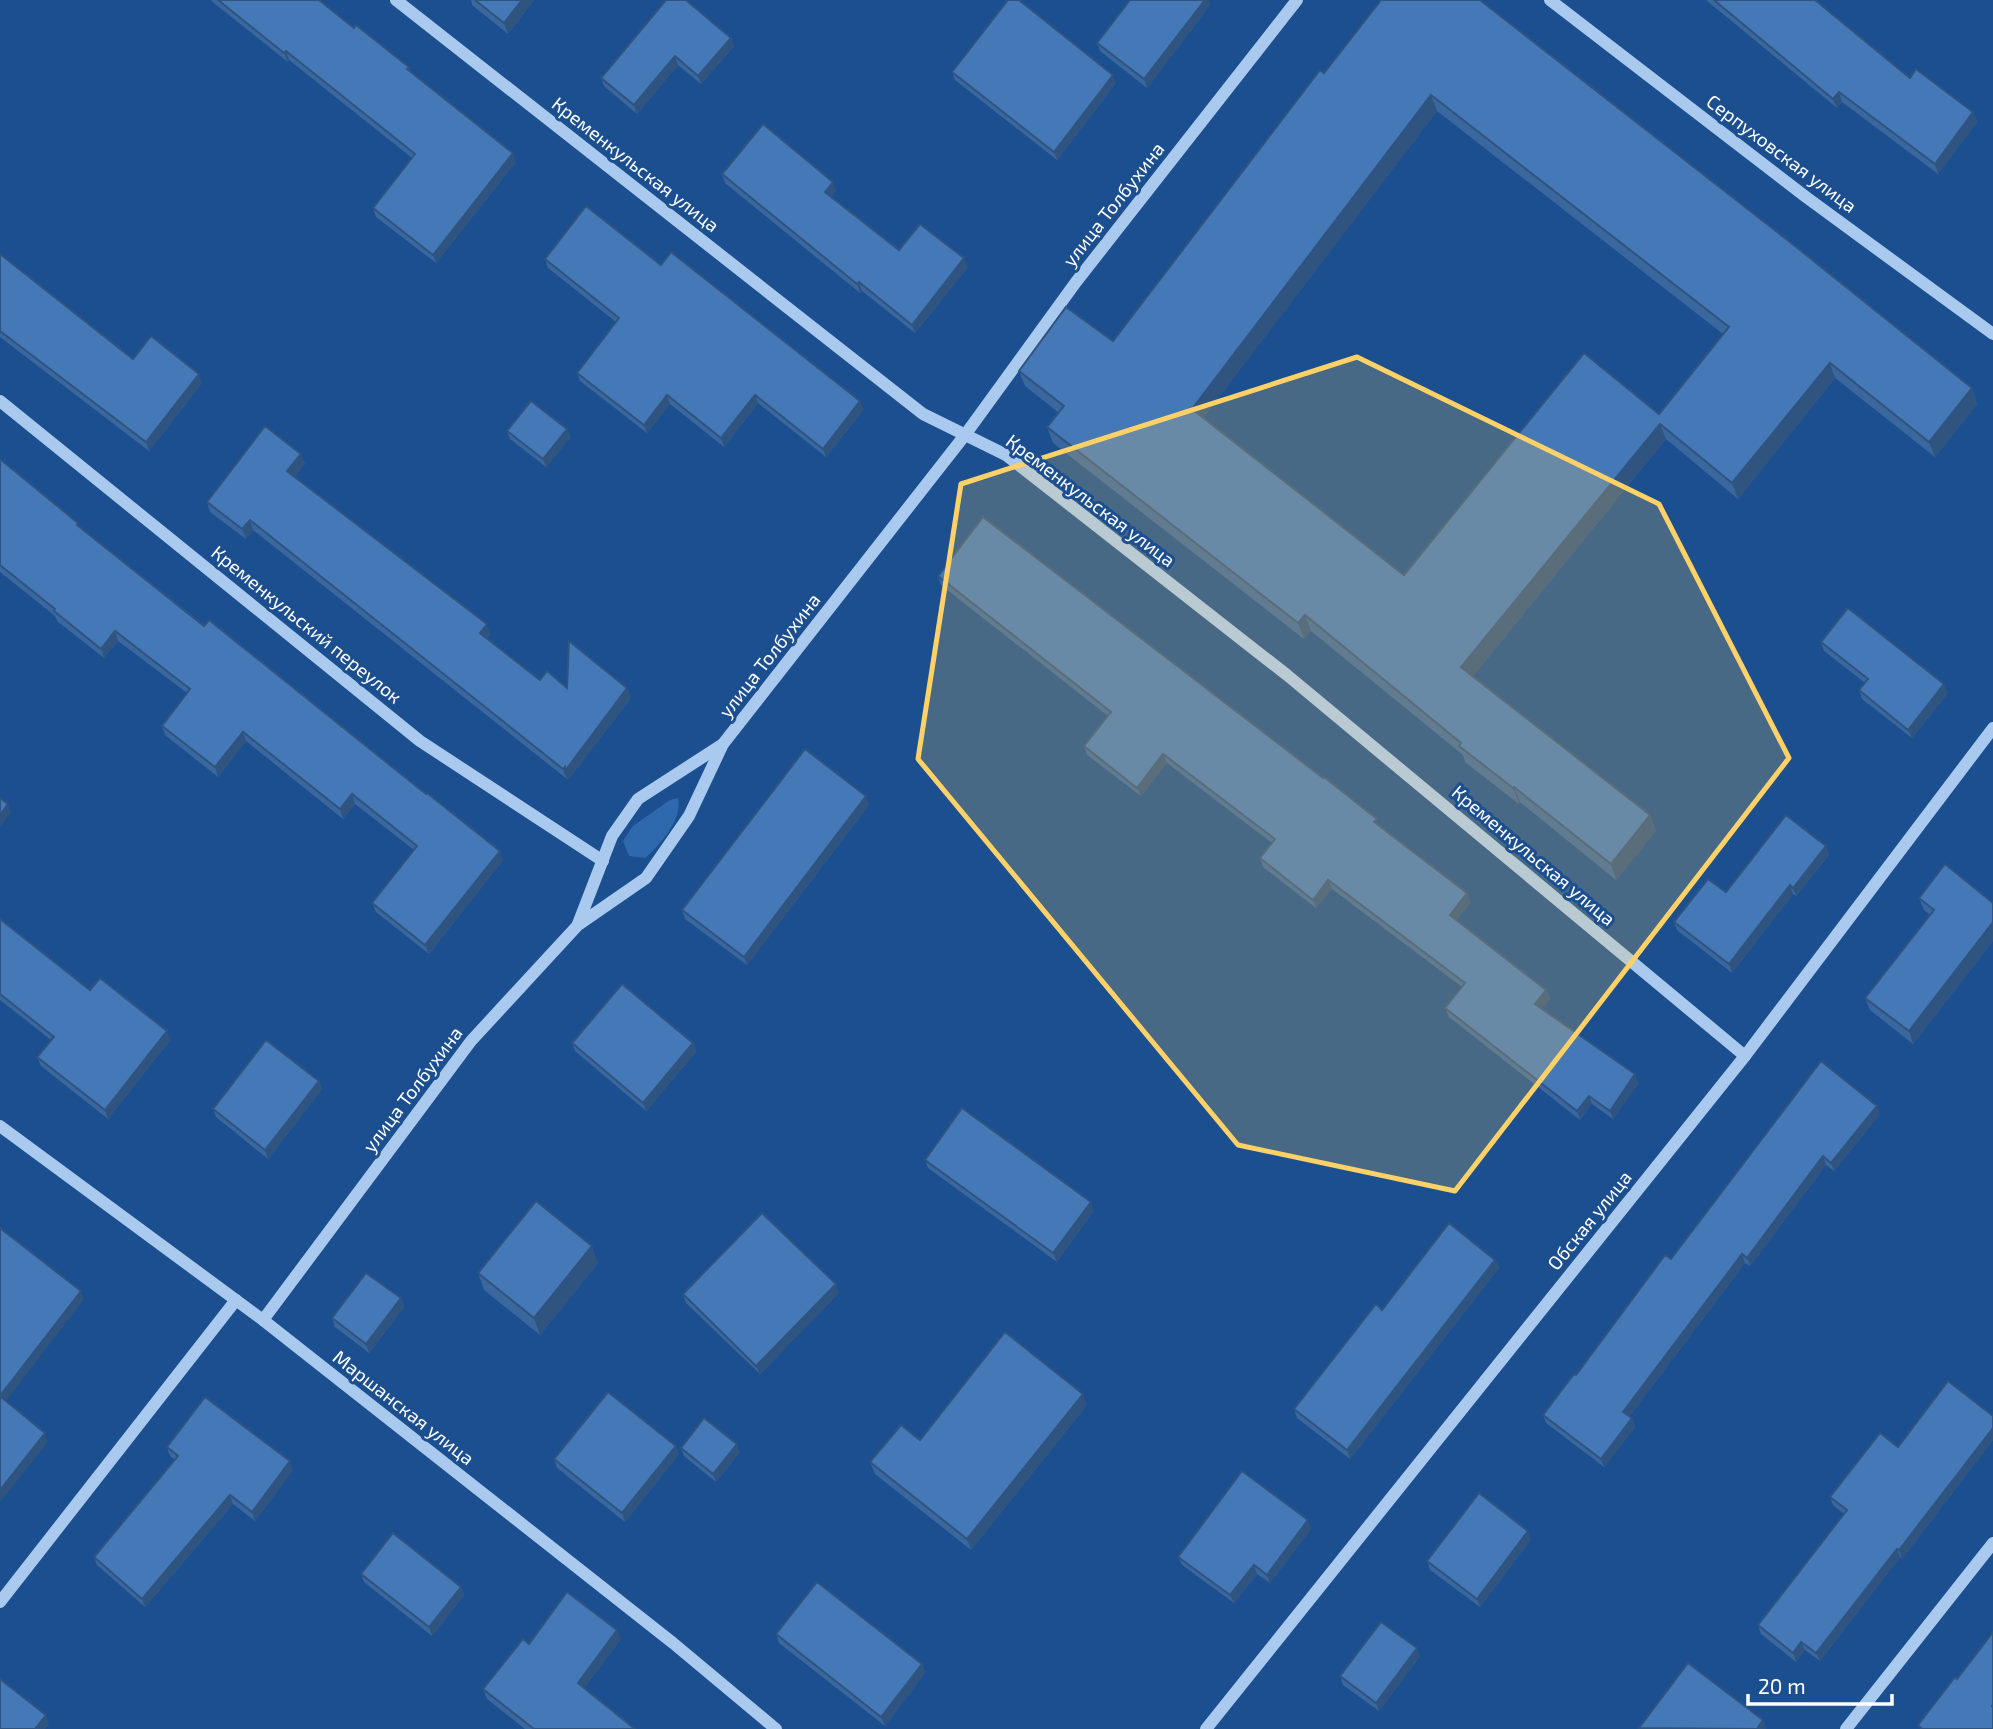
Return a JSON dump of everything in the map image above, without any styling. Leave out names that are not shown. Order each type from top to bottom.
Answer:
[{"type":"street","name":"Кременкульская улица","points":[[396,0],[923,414],[1006,455],[1287,675],[1745,1056]]},
{"type":"street","name":"улица Толбухина","points":[[263,1320],[471,1041],[578,925],[646,877],[689,816],[723,744],[965,435],[1076,282],[1297,0]]},
{"type":"street","name":"Серпуховская улица","points":[[1550,0],[1806,197],[1993,334]]},
{"type":"street","name":"Кременкульский переулок","points":[[0,401],[420,741],[603,861]]},
{"type":"street","name":"Обская улица","points":[[1206,1729],[1745,1056],[1993,728]]},
{"type":"street","points":[[578,925],[612,836],[638,799],[723,744]]},
{"type":"street","name":"Маршанская улица","points":[[0,1126],[263,1320],[673,1643],[776,1729]]},
{"type":"street","points":[[0,1601],[236,1300]]},
{"type":"street","points":[[1846,1729],[1993,1543]]},
{"type":"highlighted area","points":[[1357,357],[1659,504],[1789,758],[1455,1191],[1238,1145],[918,759],[961,484]]},
{"type":"shaded area","points":[[678,798],[679,806],[674,823],[663,839],[645,858],[629,856],[623,841],[633,826],[670,800]]},
{"type":"building","points":[[218,0],[319,0],[354,28],[356,25],[513,153],[433,255],[373,208],[415,154]]},
{"type":"building","points":[[475,0],[522,0],[504,23]]},
{"type":"building","points":[[666,0],[686,0],[731,38],[698,76],[675,56],[634,105],[601,78]]},
{"type":"building","points":[[1008,0],[1019,0],[1113,75],[1054,152],[952,72]]},
{"type":"building","points":[[1130,0],[1205,0],[1144,79],[1097,43]]},
{"type":"building","points":[[1381,0],[1480,0],[1972,388],[1929,442],[1830,363],[1732,483],[1660,424],[1461,667],[1650,815],[1611,864],[1459,746],[1461,743],[1305,615],[1298,623],[1047,427],[1064,406],[1019,371],[1066,307],[1113,341],[1320,70],[1324,73]],"holes":[[[1431,95],[1729,327],[1659,414],[1584,353],[1404,575],[1192,409]]]},
{"type":"building","points":[[1714,0],[1815,0],[1910,78],[1916,69],[1973,112],[1935,164],[1839,92],[1833,99]]},
{"type":"building","points":[[763,124],[833,182],[825,192],[899,250],[920,224],[964,258],[912,325],[859,282],[857,284],[722,174]]},
{"type":"building","points":[[586,206],[661,265],[671,252],[860,401],[823,449],[755,395],[721,438],[667,395],[644,425],[577,373],[619,318],[545,259]]},
{"type":"building","points":[[0,254],[133,359],[151,336],[199,374],[146,442],[0,331]]},
{"type":"building","points":[[531,401],[567,429],[543,459],[507,431]]},
{"type":"building","points":[[265,426],[301,454],[287,471],[487,624],[480,633],[540,680],[547,671],[567,688],[569,641],[627,688],[565,771],[565,767],[563,769],[250,520],[242,529],[207,502]]},
{"type":"building","points":[[0,459],[78,523],[77,525],[204,626],[209,620],[500,851],[425,945],[372,903],[417,846],[352,794],[340,809],[243,732],[215,767],[162,726],[190,689],[115,631],[101,649],[0,565]]},
{"type":"building","points":[[983,517],[1324,777],[1377,819],[1374,822],[1467,893],[1450,915],[1546,990],[1535,1004],[1635,1074],[1610,1111],[1589,1096],[1577,1111],[1445,1008],[1465,983],[1328,880],[1313,900],[1260,858],[1275,839],[1163,754],[1137,788],[1084,746],[1111,712],[938,576]]},
{"type":"building","points":[[1848,608],[1944,684],[1908,730],[1859,690],[1868,679],[1821,642]]},
{"type":"building","points":[[805,749],[866,796],[744,957],[682,910]]},
{"type":"building","points":[[0,798],[8,804],[0,815]]},
{"type":"building","points":[[1786,815],[1826,846],[1793,888],[1790,885],[1729,964],[1674,922],[1708,879],[1726,892]]},
{"type":"building","points":[[1945,864],[1993,903],[1993,922],[1909,1031],[1865,998],[1934,910],[1919,898]]},
{"type":"building","points":[[0,919],[90,990],[100,978],[167,1031],[105,1110],[37,1057],[54,1037],[0,994]]},
{"type":"building","points":[[622,984],[693,1043],[643,1103],[572,1043]]},
{"type":"building","points":[[266,1040],[319,1081],[265,1150],[213,1109]]},
{"type":"building","points":[[1821,1061],[1877,1106],[1831,1163],[1823,1156],[1747,1258],[1742,1254],[1623,1412],[1632,1418],[1601,1459],[1543,1415],[1665,1255],[1671,1259]]},
{"type":"building","points":[[962,1108],[1091,1202],[1053,1253],[925,1160]]},
{"type":"building","points":[[536,1201],[592,1246],[534,1318],[478,1273]]},
{"type":"building","points":[[762,1213],[836,1284],[756,1366],[683,1294]]},
{"type":"building","points":[[1449,1223],[1495,1260],[1347,1450],[1294,1409],[1376,1304],[1382,1310]]},
{"type":"building","points":[[0,1228],[81,1291],[0,1396]]},
{"type":"building","points":[[366,1273],[401,1298],[366,1344],[332,1318]]},
{"type":"building","points":[[1005,1332],[1083,1394],[967,1539],[870,1462],[901,1425],[920,1440]]},
{"type":"building","points":[[1948,1381],[1993,1416],[1993,1428],[1816,1653],[1801,1642],[1793,1653],[1758,1625],[1847,1510],[1830,1497],[1880,1433],[1898,1447]]},
{"type":"building","points":[[608,1392],[676,1446],[622,1513],[554,1459]]},
{"type":"building","points":[[0,1396],[45,1433],[0,1490]]},
{"type":"building","points":[[205,1397],[290,1461],[252,1512],[230,1495],[142,1599],[94,1557],[178,1456],[167,1447]]},
{"type":"building","points":[[704,1418],[737,1444],[713,1474],[681,1448]]},
{"type":"building","points":[[1242,1471],[1308,1520],[1267,1575],[1254,1565],[1230,1595],[1178,1557]]},
{"type":"building","points":[[1479,1493],[1528,1531],[1477,1599],[1427,1561]]},
{"type":"building","points":[[393,1533],[461,1587],[429,1627],[361,1574]]},
{"type":"building","points":[[817,1582],[922,1664],[881,1717],[776,1634]]},
{"type":"building","points":[[567,1592],[617,1630],[578,1683],[635,1729],[534,1729],[483,1689],[523,1639],[529,1644]]},
{"type":"building","points":[[1381,1622],[1417,1648],[1376,1703],[1340,1676]]},
{"type":"building","points":[[1993,1632],[1993,1729],[1922,1729],[1918,1725]]},
{"type":"building","points":[[1688,1663],[1763,1720],[1757,1729],[1639,1728]]},
{"type":"building","points":[[0,1679],[46,1715],[35,1729],[0,1729]]}]
